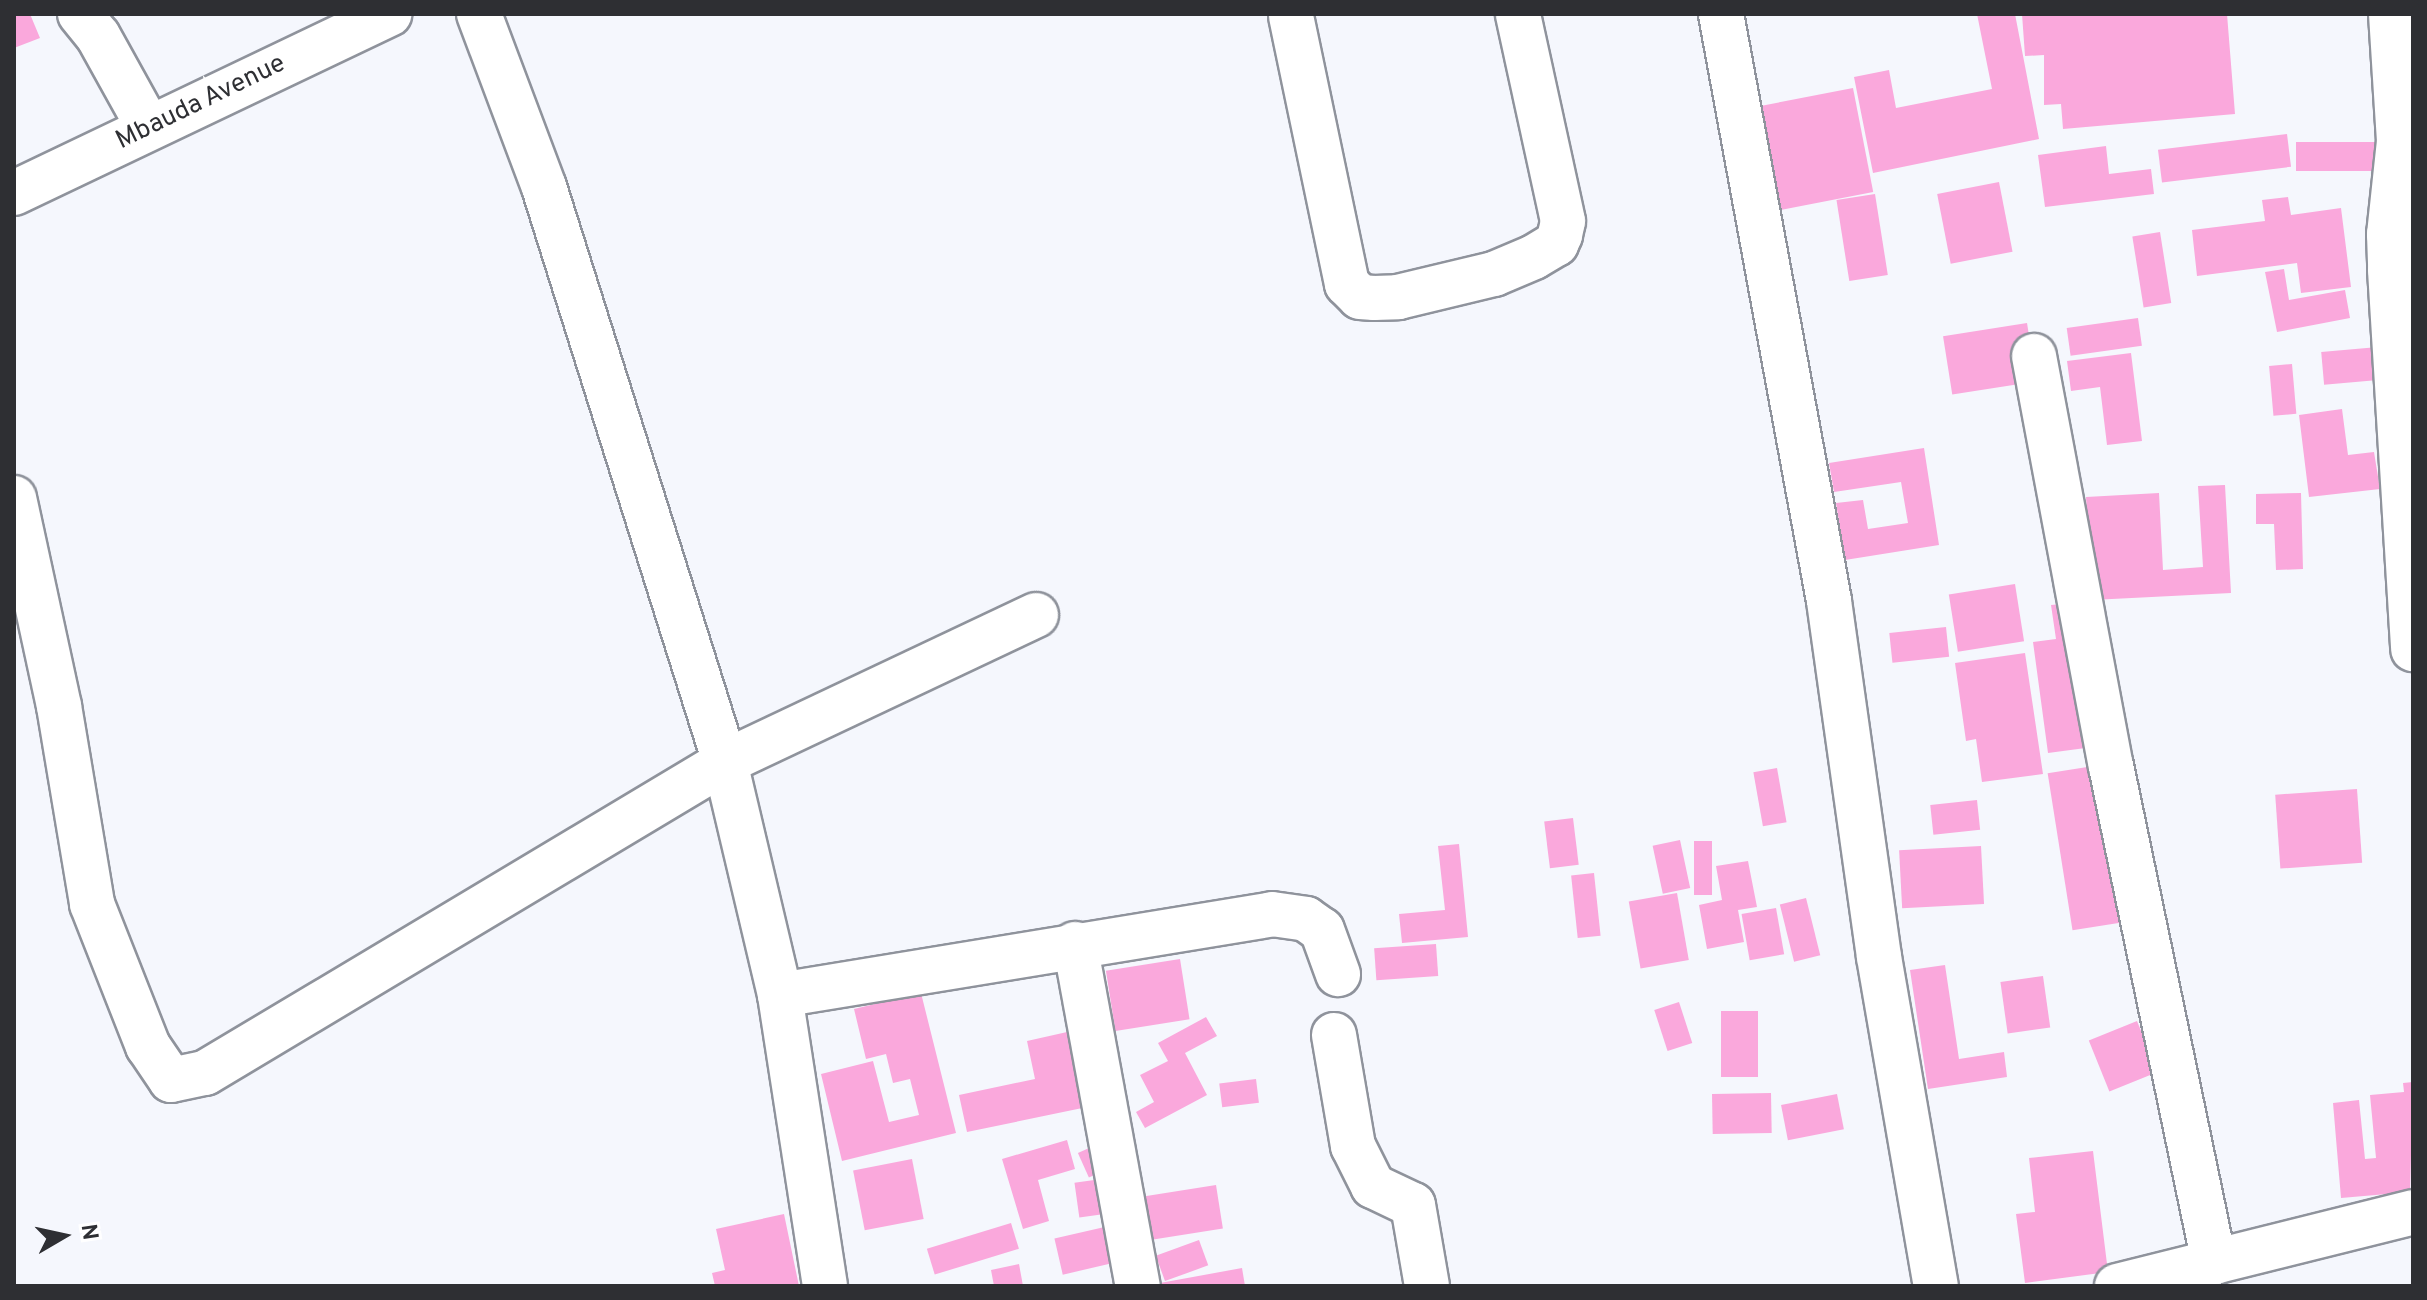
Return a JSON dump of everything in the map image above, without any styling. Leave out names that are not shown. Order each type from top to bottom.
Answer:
[{"type":"street","points":[[80,14],[98,36],[149,128]]},
{"type":"street","name":"Mbauda Avenue","points":[[14,193],[389,14]]},
{"type":"street","points":[[479,14],[544,187],[725,762],[780,995],[825,1286]]},
{"type":"street","points":[[1291,16],[1347,284],[1360,297],[1374,298],[1398,297],[1494,274],[1556,244],[1563,221],[1518,14]]},
{"type":"street","points":[[1721,14],[1829,601],[1879,957],[1936,1286]]},
{"type":"street","points":[[2391,14],[2399,141],[2389,234],[2390,270],[2413,649]]},
{"type":"street","points":[[2034,356],[2111,766],[2214,1262]]},
{"type":"street","points":[[14,498],[59,706],[92,904],[148,1046],[171,1080],[205,1073],[725,762],[1036,615]]},
{"type":"street","points":[[780,995],[1075,944],[1272,914],[1306,919],[1322,930],[1338,974]]},
{"type":"street","points":[[1075,944],[1138,1286]]},
{"type":"street","points":[[1334,1035],[1353,1146],[1373,1186],[1413,1205],[1427,1286]]},
{"type":"street","points":[[2117,1286],[2413,1212]]},
{"type":"building","points":[[14,14],[30,14],[40,38],[14,48]]},
{"type":"building","points":[[1977,14],[2015,14],[2039,139],[1873,173],[1854,77],[1889,70],[1896,108],[1992,89]]},
{"type":"building","points":[[2022,14],[2227,14],[2235,114],[2063,129],[2061,104],[2044,105],[2044,55],[2025,56]]},
{"type":"building","points":[[1853,88],[1873,192],[1773,212],[1753,107]]},
{"type":"building","points":[[2287,134],[2291,167],[2162,183],[2158,150]]},
{"type":"building","points":[[2296,142],[2377,142],[2377,171],[2296,171]]},
{"type":"building","points":[[2106,146],[2109,174],[2151,169],[2154,194],[2045,207],[2038,155]]},
{"type":"building","points":[[1999,182],[2013,252],[1951,264],[1937,194]]},
{"type":"building","points":[[1875,194],[1888,275],[1849,281],[1836,200]]},
{"type":"building","points":[[2288,197],[2291,215],[2341,208],[2351,287],[2301,293],[2297,263],[2197,276],[2192,230],[2265,221],[2262,200]]},
{"type":"building","points":[[2160,232],[2171,303],[2144,307],[2132,236]]},
{"type":"building","points":[[2284,269],[2289,300],[2345,290],[2350,318],[2277,332],[2265,272]]},
{"type":"building","points":[[2138,318],[2142,346],[2071,356],[2067,328]]},
{"type":"building","points":[[2027,323],[2036,381],[1952,395],[1943,336]]},
{"type":"building","points":[[2378,347],[2381,380],[2324,385],[2321,352]]},
{"type":"building","points":[[2131,353],[2142,441],[2107,445],[2100,387],[2071,391],[2067,361]]},
{"type":"building","points":[[2292,364],[2296,414],[2273,416],[2269,366]]},
{"type":"building","points":[[2342,409],[2348,455],[2374,452],[2380,489],[2309,497],[2299,415]]},
{"type":"building","points":[[1924,448],[1939,545],[1845,560],[1836,503],[1863,500],[1868,529],[1908,523],[1901,482],[1834,492],[1829,463]]},
{"type":"building","points":[[2225,485],[2231,593],[2092,600],[2086,497],[2159,493],[2163,570],[2203,567],[2198,486]]},
{"type":"building","points":[[2301,493],[2303,569],[2276,570],[2274,524],[2256,524],[2256,494]]},
{"type":"building","points":[[2015,584],[2024,641],[1958,652],[1949,594]]},
{"type":"building","points":[[2072,603],[2093,747],[2048,753],[2033,642],[2056,639],[2051,605]]},
{"type":"building","points":[[1946,627],[1949,657],[1892,663],[1889,633]]},
{"type":"building","points":[[2025,653],[2043,774],[1982,782],[1976,739],[1966,741],[1955,663]]},
{"type":"building","points":[[2100,765],[2125,922],[2073,930],[2048,773]]},
{"type":"building","points":[[1777,768],[1787,822],[1763,826],[1753,772]]},
{"type":"building","points":[[2357,789],[2362,863],[2280,869],[2275,795]]},
{"type":"building","points":[[1977,800],[1980,830],[1933,835],[1930,805]]},
{"type":"building","points":[[1573,818],[1579,865],[1550,868],[1544,822]]},
{"type":"building","points":[[1680,840],[1690,888],[1663,894],[1653,846]]},
{"type":"building","points":[[1694,841],[1712,841],[1712,895],[1694,895]]},
{"type":"building","points":[[1459,844],[1468,937],[1402,943],[1399,914],[1445,910],[1438,846]]},
{"type":"building","points":[[1981,846],[1984,904],[1902,908],[1899,850]]},
{"type":"building","points":[[1748,861],[1757,907],[1738,910],[1744,942],[1707,949],[1699,905],[1722,900],[1716,866]]},
{"type":"building","points":[[1594,873],[1601,936],[1578,938],[1571,875]]},
{"type":"building","points":[[1677,893],[1689,960],[1641,968],[1629,902]]},
{"type":"building","points":[[1806,898],[1820,955],[1794,962],[1780,905]]},
{"type":"building","points":[[1776,908],[1784,954],[1750,960],[1742,914]]},
{"type":"building","points":[[1436,944],[1438,976],[1376,980],[1374,948]]},
{"type":"building","points":[[1180,959],[1190,1019],[1115,1031],[1106,971]]},
{"type":"building","points":[[1945,965],[1959,1059],[2004,1052],[2007,1077],[1928,1089],[1910,970]]},
{"type":"building","points":[[2043,976],[2050,1027],[2008,1033],[2000,982]]},
{"type":"building","points":[[921,993],[956,1133],[842,1161],[821,1074],[873,1061],[889,1122],[919,1115],[910,1079],[893,1083],[886,1054],[866,1059],[854,1009]]},
{"type":"building","points":[[1679,1002],[1692,1043],[1668,1051],[1654,1010]]},
{"type":"building","points":[[1721,1011],[1758,1011],[1758,1077],[1721,1077]]},
{"type":"building","points":[[1206,1017],[1217,1036],[1185,1053],[1207,1095],[1145,1128],[1136,1112],[1154,1102],[1140,1075],[1168,1061],[1158,1043]]},
{"type":"building","points":[[2137,1021],[2158,1072],[2109,1091],[2089,1040]]},
{"type":"building","points":[[1076,1030],[1092,1106],[967,1132],[959,1095],[1035,1079],[1027,1041]]},
{"type":"building","points":[[1256,1079],[1259,1103],[1222,1107],[1219,1084]]},
{"type":"building","points":[[2413,1082],[2410,1192],[2341,1198],[2333,1103],[2359,1100],[2365,1159],[2376,1158],[2370,1095],[2404,1092],[2403,1083]]},
{"type":"building","points":[[1771,1093],[1772,1133],[1713,1134],[1712,1094]]},
{"type":"building","points":[[1837,1094],[1844,1129],[1788,1140],[1781,1105]]},
{"type":"building","points":[[1067,1140],[1075,1169],[1038,1180],[1049,1221],[1023,1229],[1002,1159]]},
{"type":"building","points":[[1098,1144],[1109,1169],[1089,1178],[1078,1153]]},
{"type":"building","points":[[2093,1151],[2108,1272],[2025,1283],[2016,1214],[2035,1212],[2029,1158]]},
{"type":"building","points":[[912,1159],[924,1219],[865,1230],[853,1170]]},
{"type":"building","points":[[1123,1176],[1128,1211],[1079,1217],[1074,1183]]},
{"type":"building","points":[[1216,1185],[1223,1228],[1152,1240],[1145,1196]]},
{"type":"building","points":[[784,1214],[799,1286],[715,1286],[712,1273],[725,1270],[716,1229]]},
{"type":"building","points":[[1011,1223],[1019,1249],[935,1275],[927,1249]]},
{"type":"building","points":[[1109,1226],[1117,1262],[1063,1275],[1054,1239]]},
{"type":"building","points":[[1199,1240],[1208,1265],[1165,1281],[1156,1256]]},
{"type":"building","points":[[1019,1264],[1023,1286],[994,1286],[991,1270]]},
{"type":"building","points":[[1242,1268],[1245,1286],[1161,1286],[1160,1283]]}]
